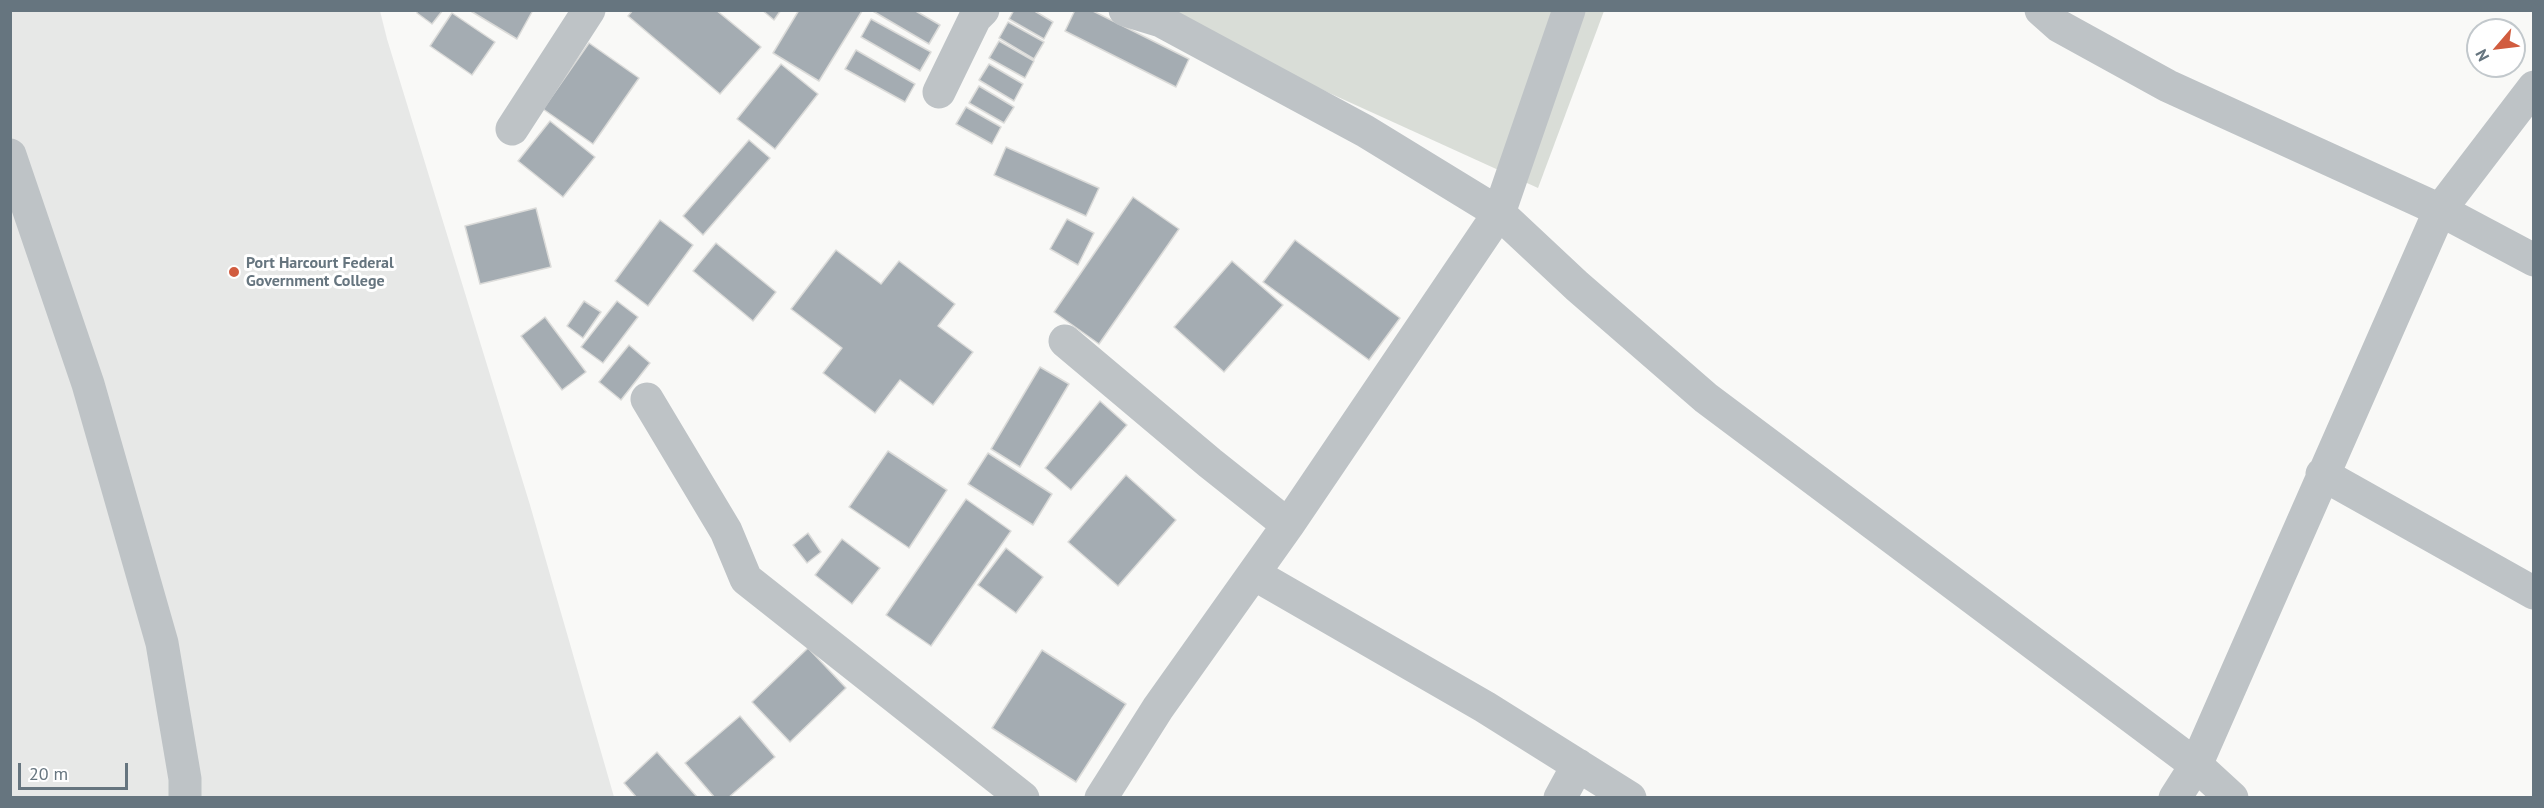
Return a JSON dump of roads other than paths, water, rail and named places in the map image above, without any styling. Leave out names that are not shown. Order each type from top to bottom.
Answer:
[{"type":"street","points":[[512,129],[589,10]]},
{"type":"street","points":[[939,92],[975,18],[983,10]]},
{"type":"street","points":[[1125,10],[1161,21],[1365,131],[1499,213],[1577,286],[1707,398],[2196,765],[2232,798]]},
{"type":"street","points":[[1101,798],[1158,708],[1288,525],[1499,213],[1569,10]]},
{"type":"street","points":[[2041,10],[2059,26],[2168,86],[2440,210],[2534,260]]},
{"type":"street","points":[[2175,798],[2196,765],[2440,210],[2534,87]]},
{"type":"street","points":[[10,155],[88,384],[162,643],[185,779],[185,798]]},
{"type":"street","points":[[1065,341],[1210,463],[1288,525]]},
{"type":"street","points":[[647,399],[726,531],[746,579],[1023,798]]},
{"type":"street","points":[[2322,474],[2534,593]]},
{"type":"street","points":[[1254,574],[1485,707],[1630,798]]},
{"type":"street","points":[[1560,798],[1578,765]]},
{"type":"place","name":"Port Harcourt Federal Government College","points":[[234,272]]}]
